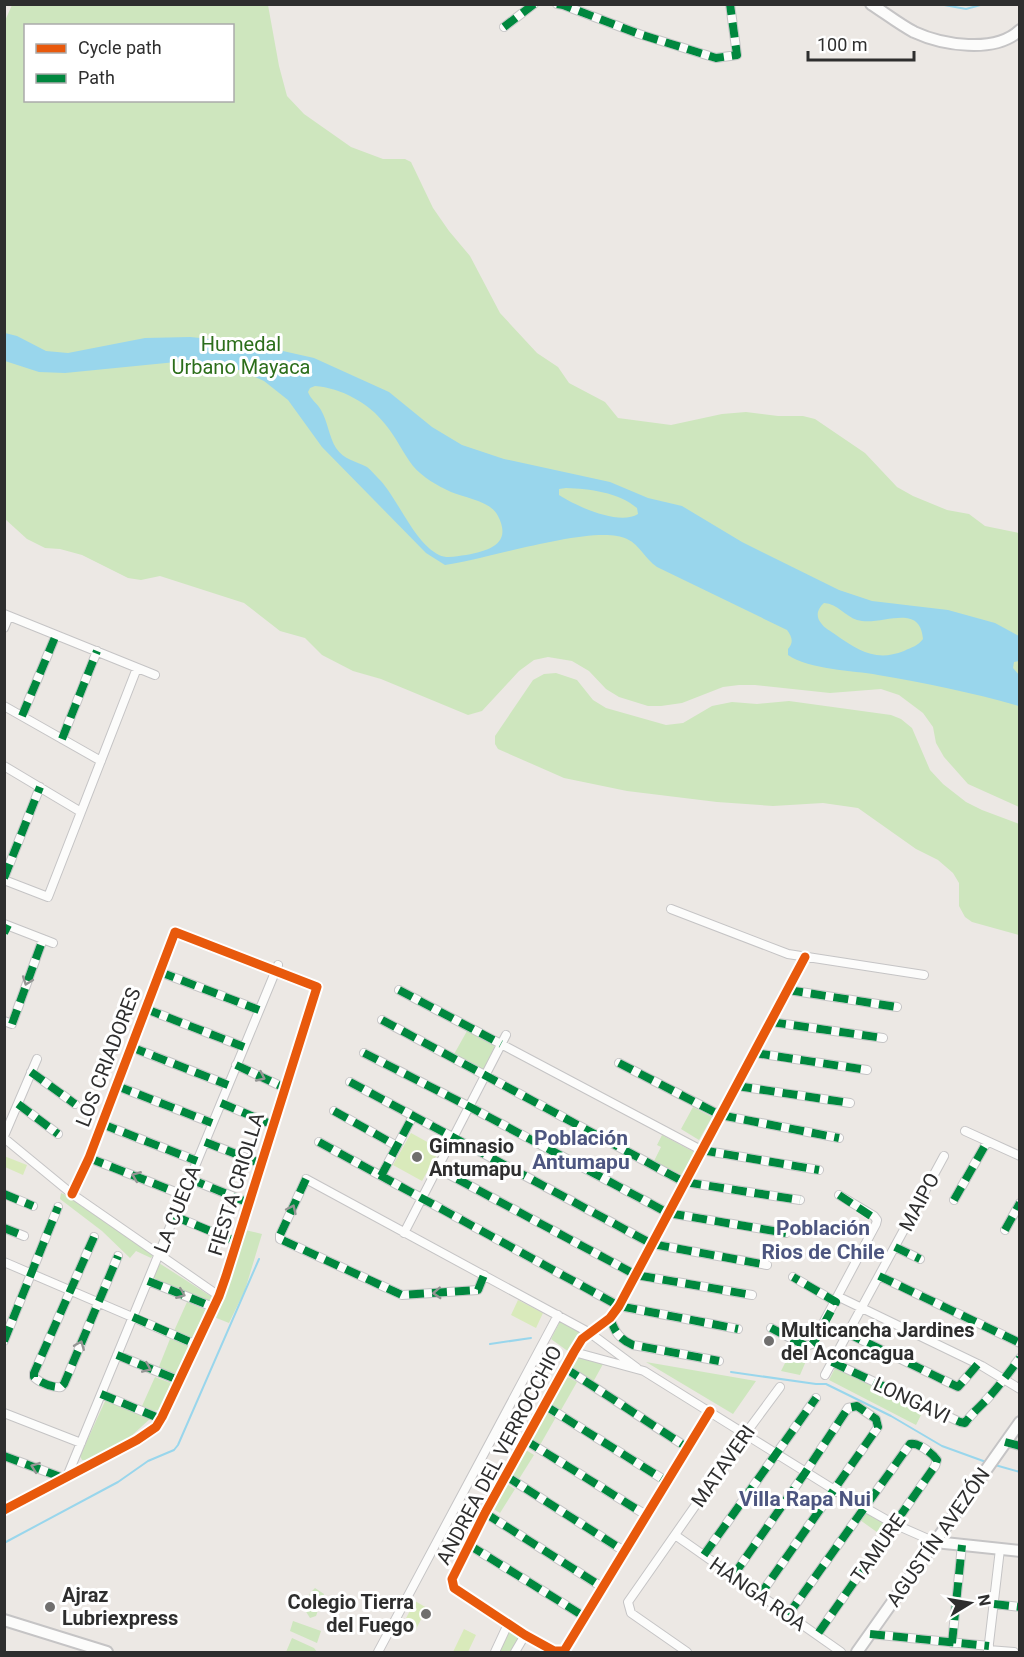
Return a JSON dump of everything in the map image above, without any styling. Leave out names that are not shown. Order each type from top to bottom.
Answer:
[{"type":"street","points":[[504,27],[534,4]]},
{"type":"street","points":[[556,4],[639,34],[716,58],[737,55],[730,4]]},
{"type":"street","points":[[871,4],[914,32],[949,41],[986,46],[1006,39],[1020,30]]},
{"type":"street","points":[[4,628],[7,615],[155,675]]},
{"type":"street","points":[[22,717],[56,635]]},
{"type":"street","points":[[62,739],[97,651]]},
{"type":"street","points":[[39,787],[4,879],[48,897],[137,668]]},
{"type":"street","points":[[4,706],[101,761]]},
{"type":"street","points":[[4,766],[81,812]]},
{"type":"street","points":[[672,909],[788,954],[924,975]]},
{"type":"street","points":[[6,927],[53,943]]},
{"type":"street","name":"LOS CRIADORES","points":[[72,1194],[89,1158],[175,932],[277,968]]},
{"type":"street","points":[[8,1023],[43,939]]},
{"type":"street","name":"ANDREA DEL VERROCCHIO","points":[[710,1412],[566,1649],[560,1652],[554,1651],[525,1635],[453,1587],[452,1579],[485,1513],[544,1405],[582,1339],[610,1318],[620,1305],[805,957]]},
{"type":"street","name":"LA CUECA","points":[[66,1479],[277,968]]},
{"type":"street","name":"FIESTA CRIOLLA","points":[[87,1467],[156,1427],[219,1296],[317,987],[277,968]]},
{"type":"street","points":[[160,972],[259,1010]]},
{"type":"street","points":[[399,990],[701,1150],[819,1170]]},
{"type":"street","points":[[788,990],[897,1007]]},
{"type":"street","points":[[146,1009],[244,1047]]},
{"type":"street","points":[[382,1020],[684,1182],[800,1200]]},
{"type":"street","points":[[771,1022],[883,1038]]},
{"type":"street","points":[[404,1233],[506,1035]]},
{"type":"street","points":[[131,1047],[228,1084]]},
{"type":"street","points":[[364,1053],[668,1213],[786,1233]]},
{"type":"street","points":[[755,1053],[867,1070]]},
{"type":"street","points":[[37,1059],[4,1137],[72,1194],[219,1296]]},
{"type":"street","points":[[619,1063],[720,1115],[839,1138]]},
{"type":"street","points":[[236,1065],[285,1088]]},
{"type":"street","points":[[32,1072],[75,1104]]},
{"type":"street","points":[[350,1082],[652,1244],[767,1265]]},
{"type":"street","points":[[117,1086],[212,1123]]},
{"type":"street","points":[[737,1086],[850,1103]]},
{"type":"street","points":[[221,1103],[273,1125]]},
{"type":"street","points":[[18,1104],[58,1134]]},
{"type":"street","points":[[334,1111],[397,1146]]},
{"type":"street","points":[[381,1176],[413,1116]]},
{"type":"street","points":[[102,1124],[197,1161]]},
{"type":"street","points":[[965,1131],[1020,1156]]},
{"type":"street","points":[[205,1142],[261,1164]]},
{"type":"street","points":[[319,1142],[620,1305],[738,1329]]},
{"type":"street","points":[[954,1200],[987,1142]]},
{"type":"street","name":"MAIPO","points":[[825,1375],[944,1156]]},
{"type":"street","points":[[89,1158],[183,1195]]},
{"type":"street","points":[[437,1168],[636,1275],[752,1295]]},
{"type":"street","points":[[190,1179],[249,1203]]},
{"type":"street","points":[[484,1275],[478,1290],[402,1295],[280,1239],[279,1235],[306,1179],[404,1233],[484,1275],[590,1333],[637,1368],[746,1433],[805,1473],[894,1524],[935,1542],[1020,1551]]},
{"type":"street","points":[[4,1194],[33,1206]]},
{"type":"street","points":[[771,1328],[810,1346],[837,1299],[877,1220],[839,1194]]},
{"type":"street","points":[[1005,1230],[1020,1203]]},
{"type":"street","points":[[4,1341],[33,1274],[58,1207]]},
{"type":"street","points":[[174,1216],[237,1242]]},
{"type":"street","points":[[4,1228],[24,1236]]},
{"type":"street","points":[[94,1237],[69,1290],[34,1377],[56,1388],[61,1387],[118,1256]]},
{"type":"street","points":[[895,1247],[920,1259]]},
{"type":"street","points":[[4,1262],[195,1344]]},
{"type":"street","points":[[879,1276],[1020,1343]]},
{"type":"street","points":[[793,1277],[978,1364],[1020,1389]]},
{"type":"street","points":[[148,1281],[213,1307]]},
{"type":"street","points":[[378,1653],[558,1315]]},
{"type":"street","points":[[610,1318],[616,1335],[633,1345],[719,1361]]},
{"type":"street","points":[[848,1333],[958,1387],[978,1364]]},
{"type":"street","points":[[574,1352],[637,1368]]},
{"type":"street","points":[[117,1355],[178,1380]]},
{"type":"street","points":[[1004,1379],[1020,1358]]},
{"type":"street","name":"LONGAVI","points":[[832,1362],[960,1422],[965,1422],[1004,1379]]},
{"type":"street","points":[[565,1368],[688,1448]]},
{"type":"street","name":"MATAVERI","points":[[687,1653],[631,1612],[628,1602],[780,1387]]},
{"type":"street","points":[[101,1394],[161,1419]]},
{"type":"street","points":[[704,1555],[816,1398]]},
{"type":"street","points":[[544,1405],[666,1481]]},
{"type":"street","points":[[733,1576],[845,1411],[851,1406],[857,1406],[876,1419],[878,1424],[835,1491],[760,1595]]},
{"type":"street","points":[[4,1413],[81,1443]]},
{"type":"street","name":"AGUSTÍN AVEZÓN","points":[[857,1653],[1020,1422]]},
{"type":"street","points":[[525,1440],[646,1515]]},
{"type":"street","points":[[1005,1442],[1020,1446]]},
{"type":"street","name":"TAMURE","points":[[817,1635],[935,1466],[937,1460],[935,1456],[916,1443],[911,1443],[866,1508]]},
{"type":"street","points":[[4,1510],[87,1467],[79,1461],[76,1454]]},
{"type":"street","points":[[4,1456],[66,1479]]},
{"type":"street","points":[[506,1476],[624,1551]]},
{"type":"street","points":[[4,1502],[13,1505]]},
{"type":"street","points":[[788,1615],[866,1508]]},
{"type":"street","points":[[485,1513],[602,1587]]},
{"type":"street","name":"HANGA ROA","points":[[675,1535],[841,1653]]},
{"type":"street","points":[[469,1545],[585,1617]]},
{"type":"street","points":[[952,1643],[962,1545]]},
{"type":"street","points":[[988,1650],[1000,1549]]},
{"type":"street","points":[[994,1604],[1020,1607]]},
{"type":"street","points":[[4,1620],[107,1653]]},
{"type":"street","points":[[495,1653],[508,1624]]},
{"type":"street","points":[[870,1634],[952,1643],[1014,1653]]},
{"type":"street","points":[[515,1653],[525,1635]]},
{"type":"green space","name":"Humedal Urbano Mayaca","points":[[12,5],[268,5],[287,96],[304,114],[351,147],[383,159],[405,159],[411,162],[433,208],[470,256],[500,313],[537,353],[558,367],[569,383],[605,402],[618,418],[671,425],[722,414],[746,412],[815,419],[865,453],[897,487],[913,496],[947,510],[969,514],[985,526],[1019,533],[1019,807],[968,784],[944,757],[936,743],[933,727],[923,713],[899,695],[881,689],[830,693],[739,685],[723,687],[682,703],[648,706],[619,697],[606,689],[589,671],[572,661],[548,657],[534,660],[519,671],[482,711],[468,715],[381,679],[353,671],[322,655],[305,638],[280,631],[244,603],[160,576],[141,580],[128,578],[82,555],[60,549],[45,548],[27,539],[5,519],[4,23]]},
{"type":"green space","points":[[556,673],[577,680],[593,700],[606,708],[666,725],[683,723],[712,706],[732,702],[757,704],[789,701],[891,715],[901,719],[912,728],[930,770],[943,784],[966,802],[1019,824],[1019,935],[972,922],[965,917],[959,906],[959,883],[953,873],[938,860],[916,849],[858,808],[823,803],[773,806],[717,802],[627,791],[564,778],[498,749],[495,736],[533,680],[544,674]]},
{"type":"green space","points":[[467,1031],[496,1047],[483,1073],[453,1056]]},
{"type":"green space","points":[[693,1107],[712,1117],[699,1140],[681,1129]]},
{"type":"green space","name":"Gimnasio Antumapu","points":[[411,1133],[440,1149],[422,1181],[393,1165]]},
{"type":"green space","points":[[662,1135],[694,1152],[682,1175],[654,1161],[661,1147],[657,1145]]},
{"type":"green space","points":[[4,1156],[27,1165],[23,1175],[5,1167]]},
{"type":"green space","points":[[61,1193],[153,1255],[151,1258],[136,1251],[130,1258],[102,1231],[60,1199]]},
{"type":"green space","points":[[245,1230],[262,1234],[245,1290],[229,1323],[214,1317],[231,1277]]},
{"type":"green space","points":[[159,1263],[212,1297],[210,1303],[153,1278]]},
{"type":"green space","points":[[518,1300],[543,1313],[536,1328],[511,1315]]},
{"type":"green space","points":[[187,1302],[206,1310],[192,1338],[174,1331]]},
{"type":"green space","points":[[561,1319],[583,1328],[569,1352],[551,1339]]},
{"type":"green space","points":[[170,1339],[189,1345],[175,1375],[158,1369]]},
{"type":"green space","points":[[794,1345],[809,1354],[800,1375],[781,1371]]},
{"type":"green space","points":[[577,1357],[603,1364],[592,1384],[570,1369]]},
{"type":"green space","points":[[646,1362],[756,1381],[733,1414]]},
{"type":"green space","points":[[836,1366],[923,1411],[916,1425],[829,1380]]},
{"type":"green space","points":[[566,1376],[577,1382],[561,1410],[551,1404]]},
{"type":"green space","points":[[155,1377],[171,1383],[159,1410],[154,1411],[142,1406]]},
{"type":"green space","points":[[106,1399],[151,1418],[129,1438],[89,1460],[82,1460],[80,1456]]},
{"type":"green space","points":[[546,1411],[556,1417],[540,1445],[530,1439]]},
{"type":"green space","points":[[526,1450],[534,1455],[519,1479],[511,1473]]},
{"type":"green space","points":[[507,1484],[515,1489],[500,1513],[492,1508]]},
{"type":"green space","points":[[865,1512],[889,1525],[881,1535],[860,1520]]},
{"type":"green space","points":[[315,1588],[324,1594],[316,1616],[310,1618],[305,1610],[310,1593]]},
{"type":"green space","points":[[415,1601],[427,1608],[415,1631],[403,1624]]},
{"type":"green space","points":[[293,1621],[321,1631],[317,1643],[290,1631]]},
{"type":"green space","points":[[508,1628],[520,1636],[510,1652],[498,1652]]},
{"type":"green space","points":[[464,1629],[476,1635],[468,1652],[453,1652]]},
{"type":"green space","points":[[292,1638],[314,1648],[317,1652],[286,1652]]},
{"type":"water","points":[[5,333],[17,336],[46,351],[68,353],[145,338],[190,337],[243,342],[314,358],[389,392],[432,427],[462,445],[504,459],[610,482],[648,498],[682,506],[742,542],[839,590],[872,601],[948,610],[995,623],[1019,636],[1019,661],[1014,662],[1013,668],[1019,675],[1019,706],[931,685],[819,667],[797,660],[788,655],[792,640],[787,630],[657,567],[627,539],[612,535],[566,539],[445,565],[426,553],[322,447],[288,400],[264,381],[239,370],[207,363],[176,362],[65,373],[39,372],[5,361]],"holes":[[[315,386],[344,393],[363,403],[385,424],[409,461],[421,474],[446,490],[477,501],[495,511],[502,526],[502,534],[496,545],[482,551],[449,557],[439,555],[430,549],[414,531],[380,480],[367,467],[346,458],[336,448],[323,415],[308,392]],[[559,489],[585,489],[613,495],[637,508],[638,514],[620,518],[598,513],[559,495]],[[824,603],[857,620],[907,618],[915,621],[923,639],[915,646],[894,654],[868,653],[852,646],[822,625],[819,620],[819,610]]]},
{"type":"waterway","points":[[939,4],[966,9],[984,4]]},
{"type":"waterway","points":[[4,1543],[118,1482],[148,1461],[174,1450],[259,1259]]},
{"type":"waterway","points":[[490,1344],[531,1338]]},
{"type":"waterway","points":[[731,1372],[826,1384],[891,1416],[942,1446],[986,1462]]},
{"type":"waterway","points":[[995,1465],[1020,1472]]},
{"type":"marked path","points":[[504,27],[534,4]]},
{"type":"marked path","points":[[557,4],[639,34],[716,58],[737,55],[730,4]]},
{"type":"marked path","points":[[22,716],[56,635]]},
{"type":"marked path","points":[[62,739],[97,651]]},
{"type":"marked path","points":[[4,878],[40,787]]},
{"type":"marked path","points":[[4,933],[8,925]]},
{"type":"marked path","points":[[12,1024],[43,939]]},
{"type":"marked path","points":[[160,972],[259,1010]]},
{"type":"marked path","points":[[399,990],[501,1044]]},
{"type":"marked path","points":[[788,990],[897,1007]]},
{"type":"marked path","points":[[146,1009],[244,1047]]},
{"type":"marked path","points":[[382,1020],[684,1182],[800,1200]]},
{"type":"marked path","points":[[771,1022],[883,1038]]},
{"type":"marked path","points":[[131,1047],[228,1085]]},
{"type":"marked path","points":[[364,1053],[668,1213],[786,1233]]},
{"type":"marked path","points":[[755,1053],[867,1070]]},
{"type":"marked path","points":[[619,1063],[720,1115],[839,1138]]},
{"type":"marked path","points":[[236,1065],[285,1088]]},
{"type":"marked path","points":[[31,1072],[75,1104]]},
{"type":"marked path","points":[[350,1082],[652,1244],[767,1265]]},
{"type":"marked path","points":[[117,1086],[212,1123]]},
{"type":"marked path","points":[[737,1086],[850,1103]]},
{"type":"marked path","points":[[221,1103],[273,1125]]},
{"type":"marked path","points":[[18,1104],[58,1134]]},
{"type":"marked path","points":[[334,1111],[397,1146]]},
{"type":"marked path","points":[[381,1176],[413,1116]]},
{"type":"marked path","points":[[102,1124],[197,1161]]},
{"type":"marked path","points":[[205,1142],[262,1164]]},
{"type":"marked path","points":[[319,1142],[619,1306],[738,1329]]},
{"type":"marked path","points":[[954,1200],[987,1142]]},
{"type":"marked path","points":[[701,1150],[819,1170]]},
{"type":"marked path","points":[[89,1158],[183,1195]]},
{"type":"marked path","points":[[437,1168],[636,1275],[752,1295]]},
{"type":"marked path","points":[[190,1179],[249,1203]]},
{"type":"marked path","points":[[306,1179],[280,1239],[402,1295],[478,1290],[484,1275]]},
{"type":"marked path","points":[[4,1194],[33,1206]]},
{"type":"marked path","points":[[839,1195],[877,1220]]},
{"type":"marked path","points":[[1005,1230],[1020,1203]]},
{"type":"marked path","points":[[4,1341],[58,1207]]},
{"type":"marked path","points":[[174,1216],[237,1242]]},
{"type":"marked path","points":[[4,1228],[24,1236]]},
{"type":"marked path","points":[[94,1237],[34,1373],[34,1377],[40,1381],[54,1387],[61,1387],[64,1384],[118,1256]]},
{"type":"marked path","points":[[895,1247],[920,1259]]},
{"type":"marked path","points":[[879,1276],[1020,1343]]},
{"type":"marked path","points":[[771,1328],[810,1346],[836,1302],[793,1277]]},
{"type":"marked path","points":[[148,1281],[213,1307]]},
{"type":"marked path","points":[[133,1317],[195,1344]]},
{"type":"marked path","points":[[610,1318],[618,1334],[633,1345],[719,1361]]},
{"type":"marked path","points":[[847,1333],[958,1387],[978,1364]]},
{"type":"marked path","points":[[117,1355],[178,1380]]},
{"type":"marked path","points":[[832,1362],[965,1423],[1020,1358]]},
{"type":"marked path","points":[[565,1368],[688,1448]]},
{"type":"marked path","points":[[101,1394],[161,1419]]},
{"type":"marked path","points":[[704,1555],[816,1398]]},
{"type":"marked path","points":[[544,1405],[666,1481]]},
{"type":"marked path","points":[[733,1576],[848,1408],[857,1406],[876,1419],[878,1427],[760,1595]]},
{"type":"marked path","points":[[525,1440],[646,1515]]},
{"type":"marked path","points":[[1005,1442],[1020,1446]]},
{"type":"marked path","points":[[788,1615],[910,1444],[925,1449],[937,1460],[935,1466],[817,1635]]},
{"type":"marked path","points":[[4,1456],[66,1479]]},
{"type":"marked path","points":[[506,1476],[624,1551]]},
{"type":"marked path","points":[[485,1513],[602,1587]]},
{"type":"marked path","points":[[469,1545],[585,1617]]},
{"type":"marked path","points":[[952,1643],[962,1545]]},
{"type":"marked path","points":[[994,1604],[1020,1607]]},
{"type":"marked path","points":[[870,1634],[989,1646]]},
{"type":"cycle path","points":[[4,1510],[137,1440],[156,1427],[162,1417],[219,1296],[317,987],[175,932],[89,1158],[72,1194]]},
{"type":"cycle path","points":[[710,1411],[564,1651],[554,1651],[525,1635],[454,1588],[452,1579],[485,1513],[574,1352],[582,1339],[610,1318],[619,1306],[805,957]]},
{"type":"place","name":"Gimnasio Antumapu","points":[[417,1157]]},
{"type":"place","name":"Multicancha Jardines del Aconcagua","points":[[769,1341]]},
{"type":"place","name":"Ajraz Lubriexpress","points":[[50,1607]]},
{"type":"place","name":"Colegio Tierra del Fuego","points":[[426,1614]]},
{"type":"district","name":"Población Antumapu","points":[[581,1150]]},
{"type":"district","name":"Población Rios de Chile","points":[[823,1240]]},
{"type":"district","name":"Villa Rapa Nui","points":[[805,1499]]}]
